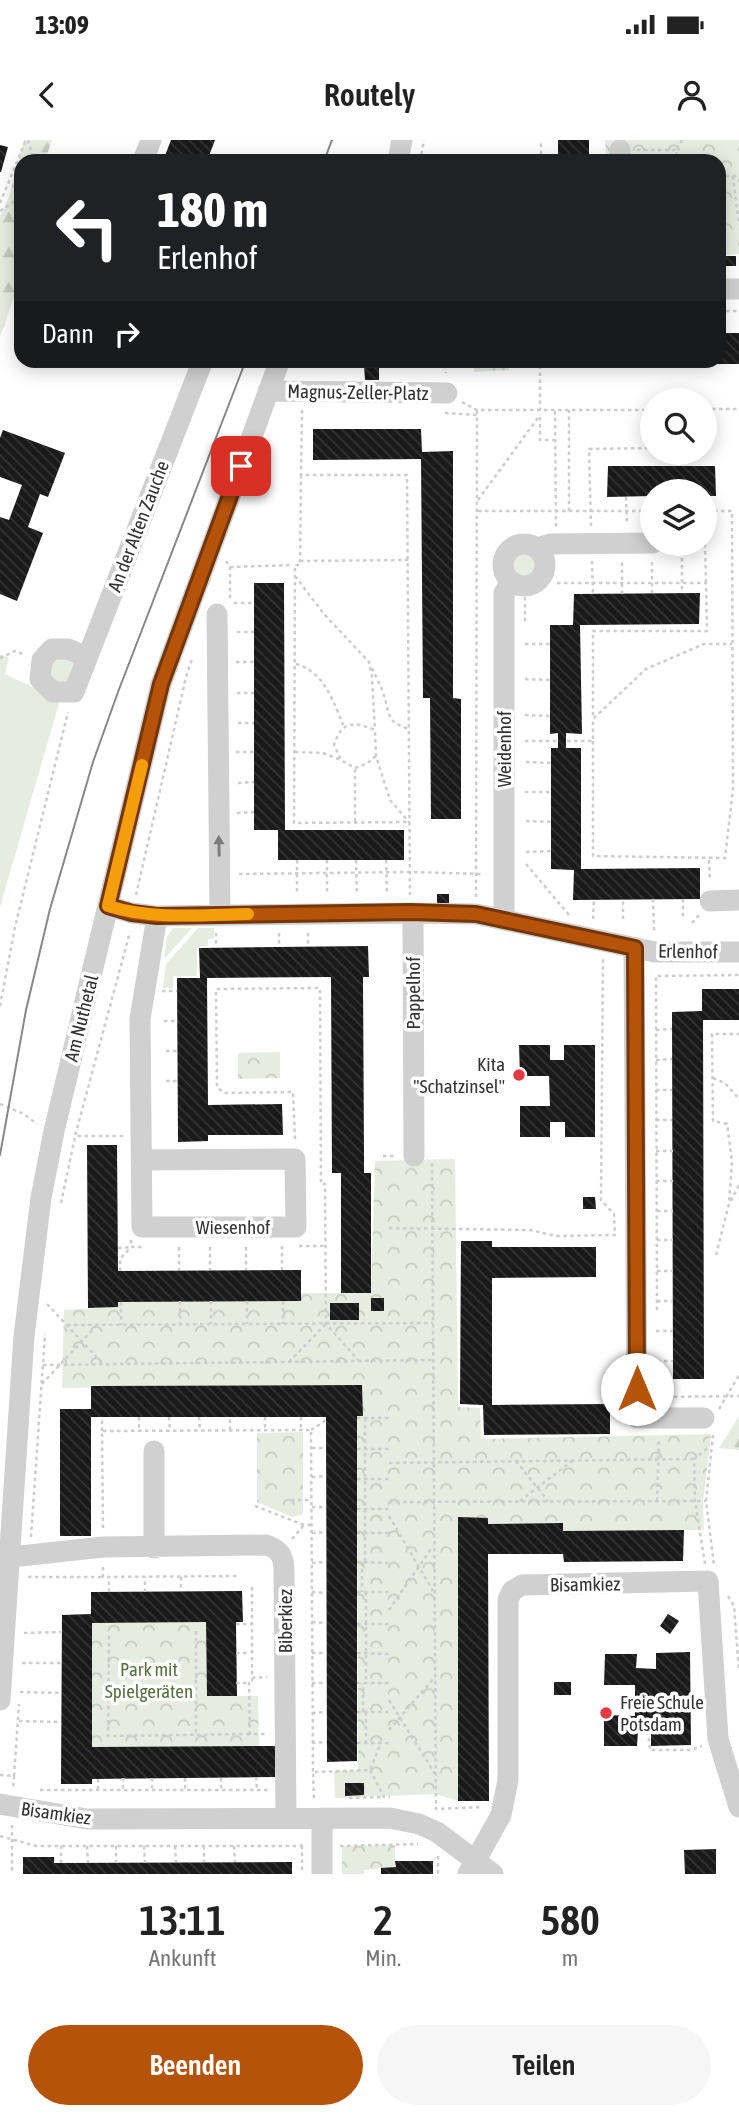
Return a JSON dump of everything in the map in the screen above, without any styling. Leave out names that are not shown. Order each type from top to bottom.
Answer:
[{"type":"street","name":"An der Alten Zauche","points":[[74,692],[200,368]]},
{"type":"street","name":"Am Nuthetal","points":[[10,1696],[20,1556],[24,1336],[41,1198],[54,1131],[161,684],[277,368]]},
{"type":"street","name":"Magnus-Zeller-Platz","points":[[268,391],[447,393]]},
{"type":"street","name":"Weidenhof","points":[[537,548],[550,544],[640,543]]},
{"type":"street","name":"Weidenhof","points":[[504,919],[504,593],[518,584],[538,581],[544,573],[545,562],[537,548],[530,544],[521,544],[510,549],[505,556],[503,566],[506,576],[518,584]]},
{"type":"street","points":[[217,614],[218,919]]},
{"type":"street","points":[[74,692],[53,692],[40,679],[42,660],[52,649],[68,649],[87,657]]},
{"type":"street","points":[[710,901],[739,900]]},
{"type":"street","name":"Erlenhof","points":[[108,906],[157,916],[218,919],[303,919],[327,913],[476,914],[655,952],[739,952]]},
{"type":"street","name":"Pappelhof","points":[[412,913],[414,1156]]},
{"type":"street","name":"Wiesenhof","points":[[157,916],[140,1019],[142,1227],[296,1227],[295,1159]]},
{"type":"street","points":[[635,948],[638,1418],[661,1408],[710,1422]]},
{"type":"street","points":[[141,1160],[295,1159]]},
{"type":"street","points":[[154,1451],[154,1548]]},
{"type":"street","name":"Biberkiez","points":[[20,1556],[103,1547],[274,1547],[284,1561],[286,1818]]},
{"type":"street","points":[[711,1577],[718,1739],[739,1807]]},
{"type":"street","name":"Bisamkiez","points":[[471,1867],[501,1815],[508,1780],[508,1600],[512,1591],[522,1585],[711,1577]]},
{"type":"street","name":"Bisamkiez","points":[[6,1797],[87,1819],[390,1818],[419,1824],[471,1867],[493,1874]]},
{"type":"street","points":[[318,1818],[322,1874]]},
{"type":"path","points":[[677,154],[682,140]]},
{"type":"path","points":[[631,154],[676,150]]},
{"type":"path","points":[[0,203],[14,170]]},
{"type":"path","points":[[726,176],[739,176]]},
{"type":"path","points":[[733,176],[737,188],[739,225]]},
{"type":"path","points":[[445,368],[447,393],[477,410],[540,413],[569,410],[640,410]]},
{"type":"path","points":[[540,368],[540,440],[556,440]]},
{"type":"path","points":[[230,567],[300,565],[302,391]]},
{"type":"path","points":[[717,409],[739,409]]},
{"type":"path","points":[[476,914],[477,410]]},
{"type":"path","points":[[569,410],[569,511]]},
{"type":"path","points":[[555,411],[556,511]]},
{"type":"path","points":[[477,500],[540,413]]},
{"type":"path","points":[[591,511],[589,450],[640,449]]},
{"type":"path","points":[[301,475],[407,475],[412,913]]},
{"type":"path","points":[[622,594],[626,497]]},
{"type":"path","points":[[478,512],[640,511]]},
{"type":"path","points":[[705,556],[706,631],[593,631],[593,856],[724,858],[733,789],[732,511],[717,511]]},
{"type":"path","points":[[652,556],[652,593]]},
{"type":"path","points":[[682,556],[682,593]]},
{"type":"path","points":[[226,561],[230,567],[230,603],[254,603]]},
{"type":"path","points":[[300,561],[408,561]]},
{"type":"path","points":[[295,565],[294,823],[409,821]]},
{"type":"path","points":[[295,576],[324,614],[369,662],[384,696],[388,717],[399,726],[409,729]]},
{"type":"path","points":[[557,583],[706,583]]},
{"type":"path","points":[[518,584],[525,625]]},
{"type":"path","points":[[230,632],[254,632]]},
{"type":"path","points":[[525,643],[550,644]]},
{"type":"path","points":[[593,719],[646,669],[704,644],[732,644]]},
{"type":"path","points":[[0,658],[15,651],[42,660]]},
{"type":"path","points":[[244,662],[254,662]]},
{"type":"path","points":[[369,662],[376,756],[390,800],[409,821]]},
{"type":"path","points":[[296,664],[305,666],[317,676],[330,695],[344,727]]},
{"type":"path","points":[[525,679],[550,680]]},
{"type":"path","points":[[0,1006],[15,927],[74,692]]},
{"type":"path","points":[[245,693],[254,693]]},
{"type":"path","points":[[525,715],[550,716]]},
{"type":"path","points":[[245,723],[254,723]]},
{"type":"path","points":[[341,760],[334,745],[339,731],[344,727],[359,724],[375,730]]},
{"type":"path","points":[[525,741],[558,741]]},
{"type":"path","points":[[566,741],[593,741]]},
{"type":"path","points":[[246,752],[254,752]]},
{"type":"path","points":[[295,752],[323,753],[355,768],[376,756]]},
{"type":"path","points":[[526,762],[551,763]]},
{"type":"path","points":[[355,768],[355,822]]},
{"type":"path","points":[[245,782],[254,782]]},
{"type":"path","points":[[525,792],[551,792]]},
{"type":"path","points":[[245,813],[254,813]]},
{"type":"path","points":[[526,821],[551,821]]},
{"type":"path","points":[[526,852],[551,851]]},
{"type":"path","points":[[709,858],[710,901]]},
{"type":"path","points":[[297,860],[308,947]]},
{"type":"path","points":[[327,860],[327,913]]},
{"type":"path","points":[[356,860],[357,913]]},
{"type":"path","points":[[386,860],[387,913]]},
{"type":"path","points":[[526,864],[573,919]]},
{"type":"path","points":[[232,874],[410,872],[476,873],[504,877]]},
{"type":"path","points":[[683,899],[683,920]]},
{"type":"path","points":[[593,919],[594,900]]},
{"type":"path","points":[[623,900],[623,919]]},
{"type":"path","points":[[216,948],[218,919]]},
{"type":"path","points":[[279,924],[279,947]]},
{"type":"path","points":[[388,1228],[530,1230],[556,1236],[615,1235],[614,1214],[601,1200],[603,953]]},
{"type":"path","points":[[657,1311],[656,976],[739,975]]},
{"type":"path","points":[[295,1159],[293,1092],[224,1094],[217,1087],[216,989],[320,988],[321,1184],[325,1184],[326,1324],[359,1361]]},
{"type":"path","points":[[161,991],[177,991]]},
{"type":"path","points":[[164,1021],[177,1021]]},
{"type":"path","points":[[656,1030],[672,1029]]},
{"type":"path","points":[[716,1255],[729,1204],[732,1161],[727,1124],[713,1121],[712,1034],[739,1034]]},
{"type":"path","points":[[166,1051],[177,1051]]},
{"type":"path","points":[[656,1060],[672,1059]]},
{"type":"path","points":[[713,1078],[725,1083],[739,1099]]},
{"type":"path","points":[[166,1081],[177,1081]]},
{"type":"path","points":[[656,1090],[672,1090]]},
{"type":"path","points":[[0,1104],[54,1131],[75,1136],[60,1208]]},
{"type":"path","points":[[656,1120],[672,1120]]},
{"type":"path","points":[[656,1152],[673,1151]]},
{"type":"path","points":[[383,1156],[432,1156],[436,1809],[494,1807]]},
{"type":"path","points":[[656,1181],[673,1181]]},
{"type":"path","points":[[729,1204],[739,1185]]},
{"type":"path","points":[[657,1211],[673,1211]]},
{"type":"path","points":[[657,1240],[673,1240]]},
{"type":"path","points":[[282,1246],[282,1270]]},
{"type":"path","points":[[296,1246],[325,1246]]},
{"type":"path","points":[[118,1248],[131,1247],[120,1259],[120,1271]]},
{"type":"path","points":[[179,1247],[179,1270]]},
{"type":"path","points":[[210,1247],[210,1270]]},
{"type":"path","points":[[246,1247],[246,1270]]},
{"type":"path","points":[[657,1271],[673,1271]]},
{"type":"path","points":[[180,1301],[180,1325]]},
{"type":"path","points":[[211,1301],[211,1324]]},
{"type":"path","points":[[247,1301],[247,1324]]},
{"type":"path","points":[[283,1301],[283,1324]]},
{"type":"path","points":[[657,1301],[673,1301]]},
{"type":"path","points":[[121,1302],[121,1325]]},
{"type":"path","points":[[46,1316],[47,1304],[103,1364]]},
{"type":"path","points":[[657,1321],[657,1341]]},
{"type":"path","points":[[67,1325],[433,1323]]},
{"type":"path","points":[[289,1362],[326,1324]]},
{"type":"path","points":[[42,1384],[97,1325]]},
{"type":"path","points":[[45,1328],[42,1384],[20,1556],[28,1577],[103,1577]]},
{"type":"path","points":[[656,1331],[673,1331]]},
{"type":"path","points":[[657,1351],[657,1371]]},
{"type":"path","points":[[43,1365],[433,1360]]},
{"type":"path","points":[[657,1361],[673,1361]]},
{"type":"path","points":[[711,1577],[706,1501],[712,1445],[710,1422],[739,1375]]},
{"type":"path","points":[[657,1381],[661,1408],[657,1501]]},
{"type":"path","points":[[661,1408],[727,1395],[739,1396]]},
{"type":"path","points":[[139,1417],[139,1431]]},
{"type":"path","points":[[169,1417],[170,1431]]},
{"type":"path","points":[[200,1417],[200,1430]]},
{"type":"path","points":[[230,1417],[230,1430]]},
{"type":"path","points":[[265,1417],[265,1430]]},
{"type":"path","points":[[301,1417],[301,1430]]},
{"type":"path","points":[[102,1418],[102,1431]]},
{"type":"path","points":[[357,1418],[389,1418]]},
{"type":"path","points":[[365,1418],[366,1743]]},
{"type":"path","points":[[311,1430],[326,1420]]},
{"type":"path","points":[[389,1463],[694,1459],[712,1445]]},
{"type":"path","points":[[311,1448],[326,1448]]},
{"type":"path","points":[[357,1449],[389,1449]]},
{"type":"path","points":[[694,1459],[695,1501],[711,1577]]},
{"type":"path","points":[[516,1461],[548,1501]]},
{"type":"path","points":[[520,1501],[572,1461]]},
{"type":"path","points":[[311,1477],[326,1476]]},
{"type":"path","points":[[357,1479],[389,1479]]},
{"type":"path","points":[[290,1500],[311,1500]]},
{"type":"path","points":[[389,1502],[706,1501]]},
{"type":"path","points":[[255,1506],[304,1525],[311,1525]]},
{"type":"path","points":[[311,1507],[326,1507]]},
{"type":"path","points":[[357,1509],[389,1509]]},
{"type":"path","points":[[389,1516],[434,1593]]},
{"type":"path","points":[[311,1533],[326,1532]]},
{"type":"path","points":[[357,1532],[389,1532]]},
{"type":"path","points":[[389,1610],[434,1545]]},
{"type":"path","points":[[357,1562],[389,1563]]},
{"type":"path","points":[[312,1563],[326,1563]]},
{"type":"path","points":[[181,1576],[181,1591]]},
{"type":"path","points":[[109,1577],[109,1592]]},
{"type":"path","points":[[145,1577],[145,1592]]},
{"type":"path","points":[[236,1683],[252,1683],[252,1587]]},
{"type":"path","points":[[312,1592],[326,1592]]},
{"type":"path","points":[[357,1592],[389,1592]]},
{"type":"path","points":[[728,1595],[734,1606],[739,1671]]},
{"type":"path","points":[[312,1622],[326,1623]]},
{"type":"path","points":[[236,1624],[252,1624]]},
{"type":"path","points":[[357,1624],[389,1624]]},
{"type":"path","points":[[196,1631],[196,1734]]},
{"type":"path","points":[[23,1643],[24,1633],[61,1632]]},
{"type":"path","points":[[109,1636],[108,1736],[276,1734]]},
{"type":"path","points":[[21,1672],[23,1653]]},
{"type":"path","points":[[236,1653],[252,1653]]},
{"type":"path","points":[[312,1653],[326,1653]]},
{"type":"path","points":[[357,1654],[389,1654]]},
{"type":"path","points":[[22,1662],[61,1662]]},
{"type":"path","points":[[389,1730],[435,1676]]},
{"type":"path","points":[[252,1678],[285,1677]]},
{"type":"path","points":[[10,1696],[20,1682]]},
{"type":"path","points":[[248,1683],[250,1734]]},
{"type":"path","points":[[312,1683],[327,1683]]},
{"type":"path","points":[[357,1683],[389,1683]]},
{"type":"path","points":[[10,1696],[61,1693]]},
{"type":"path","points":[[6,1797],[14,1776],[18,1721],[10,1696]]},
{"type":"path","points":[[389,1700],[435,1774]]},
{"type":"path","points":[[312,1713],[327,1712]]},
{"type":"path","points":[[357,1712],[389,1712]]},
{"type":"path","points":[[18,1721],[61,1722]]},
{"type":"path","points":[[648,1731],[650,1751],[691,1750],[718,1739]]},
{"type":"path","points":[[312,1743],[327,1742]]},
{"type":"path","points":[[357,1743],[390,1743]]},
{"type":"path","points":[[370,1770],[382,1743]]},
{"type":"path","points":[[370,1770],[384,1797],[390,1797]]},
{"type":"path","points":[[0,1836],[36,1846],[301,1846],[318,1818],[313,1772],[370,1770]]},
{"type":"path","points":[[0,1775],[14,1776]]},
{"type":"path","points":[[221,1777],[221,1790]]},
{"type":"path","points":[[256,1777],[257,1790]]},
{"type":"path","points":[[123,1778],[123,1790]]},
{"type":"path","points":[[152,1778],[152,1790]]},
{"type":"path","points":[[185,1778],[186,1790]]},
{"type":"path","points":[[98,1779],[98,1790]]},
{"type":"path","points":[[322,1846],[437,1838],[438,1874]]},
{"type":"path","points":[[61,1846],[61,1863]]},
{"type":"path","points":[[87,1846],[88,1863]]},
{"type":"path","points":[[116,1846],[116,1863]]},
{"type":"path","points":[[144,1846],[145,1863]]},
{"type":"path","points":[[175,1846],[176,1863]]},
{"type":"path","points":[[204,1846],[204,1862]]},
{"type":"path","points":[[234,1846],[235,1862]]},
{"type":"green space","points":[[24,140],[52,140],[47,154],[20,154]]},
{"type":"green space","points":[[605,140],[739,140],[739,254],[726,255],[726,154],[606,154]]},
{"type":"green space","points":[[14,178],[14,297],[0,337],[0,216]]},
{"type":"green space","points":[[474,368],[509,368],[509,370],[474,372]]},
{"type":"green space","points":[[525,550],[535,555],[540,565],[535,575],[525,580],[515,575],[510,565],[515,555]]},
{"type":"green space","points":[[0,654],[9,658],[5,674],[60,700],[0,907]]},
{"type":"green space","points":[[60,654],[76,663],[75,681],[57,687],[46,666]]},
{"type":"green space","points":[[173,928],[192,928],[164,959],[167,937]]},
{"type":"green space","points":[[198,928],[214,928],[214,939],[208,939],[208,946],[197,947],[197,976],[173,976],[173,988],[163,988],[166,964]]},
{"type":"green space","points":[[280,1052],[280,1078],[238,1079],[238,1053]]},
{"type":"green space","points":[[455,1159],[458,1407],[480,1408],[481,1439],[711,1434],[703,1502],[704,1530],[563,1531],[563,1523],[488,1524],[488,1518],[458,1518],[458,1801],[436,1794],[335,1798],[334,1771],[358,1770],[357,1416],[363,1416],[362,1385],[62,1388],[64,1310],[118,1307],[118,1302],[301,1301],[301,1293],[371,1293],[375,1161]]},
{"type":"green space","points":[[739,1416],[739,1450],[719,1448]]},
{"type":"green space","points":[[303,1432],[303,1514],[292,1517],[257,1502],[257,1433]]},
{"type":"green space","name":"Park mit Spielgeräten","points":[[206,1622],[207,1696],[258,1696],[259,1746],[92,1747],[92,1623]]},
{"type":"green space","points":[[395,1845],[395,1867],[364,1870],[364,1874],[342,1874],[342,1846]]},
{"type":"building","points":[[171,140],[215,140],[210,154],[166,154]]},
{"type":"building","points":[[558,140],[589,140],[589,154],[558,154]]},
{"type":"building","points":[[0,145],[8,147],[1,172],[0,172]]},
{"type":"building","points":[[726,256],[736,256],[736,266],[726,266]]},
{"type":"building","points":[[726,333],[739,333],[739,364],[726,364]]},
{"type":"building","points":[[364,368],[379,368],[379,380],[365,380]]},
{"type":"building","points":[[313,429],[421,429],[422,452],[453,451],[453,698],[461,699],[461,819],[431,819],[430,698],[423,698],[421,459],[313,460]]},
{"type":"building","points":[[3,430],[65,453],[48,497],[40,494],[28,527],[43,533],[17,601],[0,594],[0,517],[9,520],[22,485],[0,477],[0,438]]},
{"type":"building","points":[[608,466],[715,466],[715,479],[640,479],[640,496],[607,497]]},
{"type":"building","points":[[254,583],[284,583],[285,830],[404,830],[404,860],[278,860],[278,830],[254,830]]},
{"type":"building","points":[[700,593],[699,624],[580,625],[582,734],[566,733],[566,748],[581,748],[581,869],[700,868],[700,899],[573,900],[574,870],[551,869],[551,748],[558,748],[558,733],[550,734],[550,625],[573,625],[574,594]]},
{"type":"building","points":[[437,894],[449,894],[449,904],[437,904]]},
{"type":"building","points":[[368,946],[369,977],[363,977],[364,1173],[371,1173],[371,1293],[341,1293],[341,1173],[332,1173],[331,977],[207,978],[208,1105],[282,1104],[283,1135],[208,1135],[208,1141],[178,1142],[177,978],[200,978],[199,948]]},
{"type":"building","points":[[702,989],[739,989],[739,1020],[703,1020],[704,1379],[673,1379],[672,1012],[702,1011]]},
{"type":"building","points":[[519,1045],[550,1045],[550,1060],[564,1060],[564,1045],[595,1045],[595,1137],[565,1137],[565,1122],[550,1122],[550,1137],[520,1137],[520,1106],[550,1106],[549,1076],[520,1076]]},
{"type":"building","points":[[87,1145],[117,1145],[118,1271],[301,1270],[301,1301],[118,1302],[118,1307],[88,1308]]},
{"type":"building","points":[[583,1197],[595,1197],[596,1209],[583,1209]]},
{"type":"building","points":[[461,1241],[492,1241],[492,1247],[596,1247],[596,1277],[492,1278],[492,1405],[610,1404],[610,1434],[484,1435],[483,1405],[460,1404]]},
{"type":"building","points":[[371,1298],[384,1298],[384,1311],[371,1311]]},
{"type":"building","points":[[330,1303],[359,1303],[359,1320],[330,1320]]},
{"type":"building","points":[[362,1385],[363,1416],[357,1416],[357,1761],[327,1762],[326,1417],[91,1417],[91,1536],[60,1536],[60,1409],[91,1409],[91,1386]]},
{"type":"building","points":[[458,1517],[488,1518],[488,1524],[563,1523],[563,1531],[684,1530],[683,1561],[564,1562],[563,1554],[488,1554],[489,1801],[458,1801]]},
{"type":"building","points":[[242,1591],[243,1622],[236,1622],[237,1696],[207,1696],[206,1622],[92,1623],[92,1747],[275,1746],[275,1777],[92,1779],[92,1784],[61,1784],[62,1615],[91,1614],[91,1592]]},
{"type":"building","points":[[668,1614],[679,1621],[670,1634],[660,1626]]},
{"type":"building","points":[[690,1652],[691,1745],[651,1746],[651,1731],[638,1731],[637,1746],[604,1746],[604,1715],[635,1716],[635,1685],[604,1685],[605,1654],[637,1654],[636,1668],[656,1669],[656,1653]]},
{"type":"building","points":[[554,1682],[571,1682],[571,1695],[554,1695]]},
{"type":"building","points":[[345,1783],[364,1783],[364,1795],[345,1796]]},
{"type":"building","points":[[716,1849],[716,1874],[685,1874],[684,1850]]},
{"type":"building","points":[[23,1857],[54,1857],[54,1863],[292,1862],[292,1874],[23,1874]]},
{"type":"building","points":[[395,1861],[433,1861],[433,1874],[381,1874],[381,1868],[396,1867]]},
{"type":"tram line","points":[[327,154],[332,140]]},
{"type":"tram line","points":[[0,1155],[26,1010],[50,909],[93,762],[243,368]]},
{"type":"slow traffic","points":[[142,765],[108,906],[157,916],[248,914]]},
{"type":"place","name":"Kita \"Schatzinsel\"","points":[[519,1075]]},
{"type":"place","name":"Freie Schule Potsdam","points":[[606,1713]]},
{"type":"route","points":[[241,466],[161,684],[108,906],[157,916],[410,912],[476,914],[635,948],[637,1389]]}]
